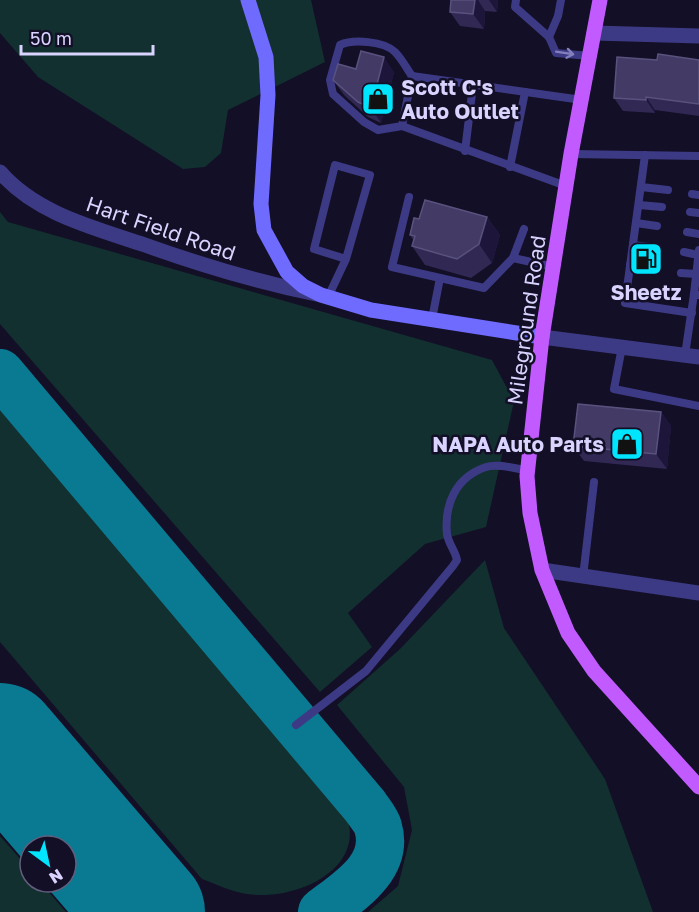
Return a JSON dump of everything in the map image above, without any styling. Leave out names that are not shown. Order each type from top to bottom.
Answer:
[{"type":"main road","points":[[248,0],[266,66],[268,95],[261,204],[264,230],[287,272],[303,286],[325,296],[371,310],[542,337]]},
{"type":"main road","name":"Mileground Road","points":[[600,0],[571,154],[542,337],[527,470],[530,513],[542,570],[568,633],[594,671],[699,787]]},
{"type":"street","points":[[594,33],[699,36]]},
{"type":"street","name":"Hart Field Road","points":[[0,172],[35,202],[83,224],[255,282],[325,296]]},
{"type":"street","points":[[542,337],[692,356]]},
{"type":"street","points":[[542,570],[699,593]]},
{"type":"lane","points":[[516,0],[515,8],[549,37],[556,53],[590,56]]},
{"type":"lane","points":[[549,37],[558,16],[561,0]]},
{"type":"lane","points":[[566,186],[465,151],[402,126],[378,130],[364,122],[333,94],[330,80],[339,45],[349,41],[384,46],[394,51],[412,76],[583,100]]},
{"type":"lane","points":[[402,126],[412,76]]},
{"type":"lane","points":[[465,151],[473,85]]},
{"type":"lane","points":[[510,167],[525,92]]},
{"type":"lane","points":[[571,154],[699,156]]},
{"type":"lane","points":[[645,155],[625,303],[692,313]]},
{"type":"lane","points":[[325,296],[346,259],[370,175],[335,165],[314,249],[346,259]]},
{"type":"lane","points":[[641,187],[668,190]]},
{"type":"lane","points":[[410,197],[392,267],[484,288],[513,258],[524,229]]},
{"type":"lane","points":[[639,205],[662,207]]},
{"type":"lane","points":[[636,223],[657,226]]},
{"type":"lane","points":[[687,232],[699,234]]},
{"type":"lane","points":[[633,245],[657,248]]},
{"type":"lane","points":[[692,356],[692,313],[696,295],[699,250]]},
{"type":"lane","points":[[684,252],[698,255]]},
{"type":"lane","points":[[513,258],[554,267]]},
{"type":"lane","points":[[630,265],[657,268]]},
{"type":"lane","points":[[681,273],[696,274]]},
{"type":"lane","points":[[432,320],[440,278]]},
{"type":"lane","points":[[622,347],[614,389],[699,406]]},
{"type":"lane","points":[[296,725],[366,671],[453,566],[457,560],[447,533],[448,516],[451,496],[464,478],[487,466],[527,470]]},
{"type":"lane","points":[[583,577],[594,482]]},
{"type":"green space","points":[[0,0],[311,0],[325,62],[228,110],[221,153],[205,167],[183,169],[38,77],[0,33]]},
{"type":"green space","points":[[0,212],[8,222],[492,360],[514,401],[486,527],[425,544],[348,613],[372,647],[320,692],[0,324]]},
{"type":"green space","points":[[0,408],[342,806],[349,827],[348,846],[340,862],[326,876],[288,892],[267,895],[241,893],[202,879],[0,642]]},
{"type":"green space","points":[[485,560],[504,628],[605,779],[653,912],[368,912],[398,886],[412,830],[404,787],[337,705],[400,649]]},
{"type":"green space","points":[[0,836],[18,856],[18,894],[50,894],[66,912],[0,912]]},
{"type":"building","points":[[451,0],[475,0],[473,14],[450,12]]},
{"type":"building","points":[[361,51],[384,57],[371,108],[358,102],[333,80],[338,64],[356,69]]},
{"type":"building","points":[[658,54],[699,60],[699,104],[646,97],[646,100],[614,98],[617,57],[657,60]]},
{"type":"building","points":[[425,200],[487,217],[479,244],[457,259],[412,246],[415,236],[410,235],[414,218],[419,219]]},
{"type":"building","points":[[578,404],[661,412],[656,454],[573,446]]},
{"type":"taxiway","points":[[0,373],[374,819],[380,841],[378,854],[372,866],[354,887],[322,912]]},
{"type":"runway","points":[[0,742],[146,912]]},
{"type":"place","name":"Scott C's Auto Outlet","points":[[378,99]]},
{"type":"place","name":"Sheetz","points":[[646,259]]},
{"type":"place","name":"NAPA Auto Parts","points":[[627,444]]}]
